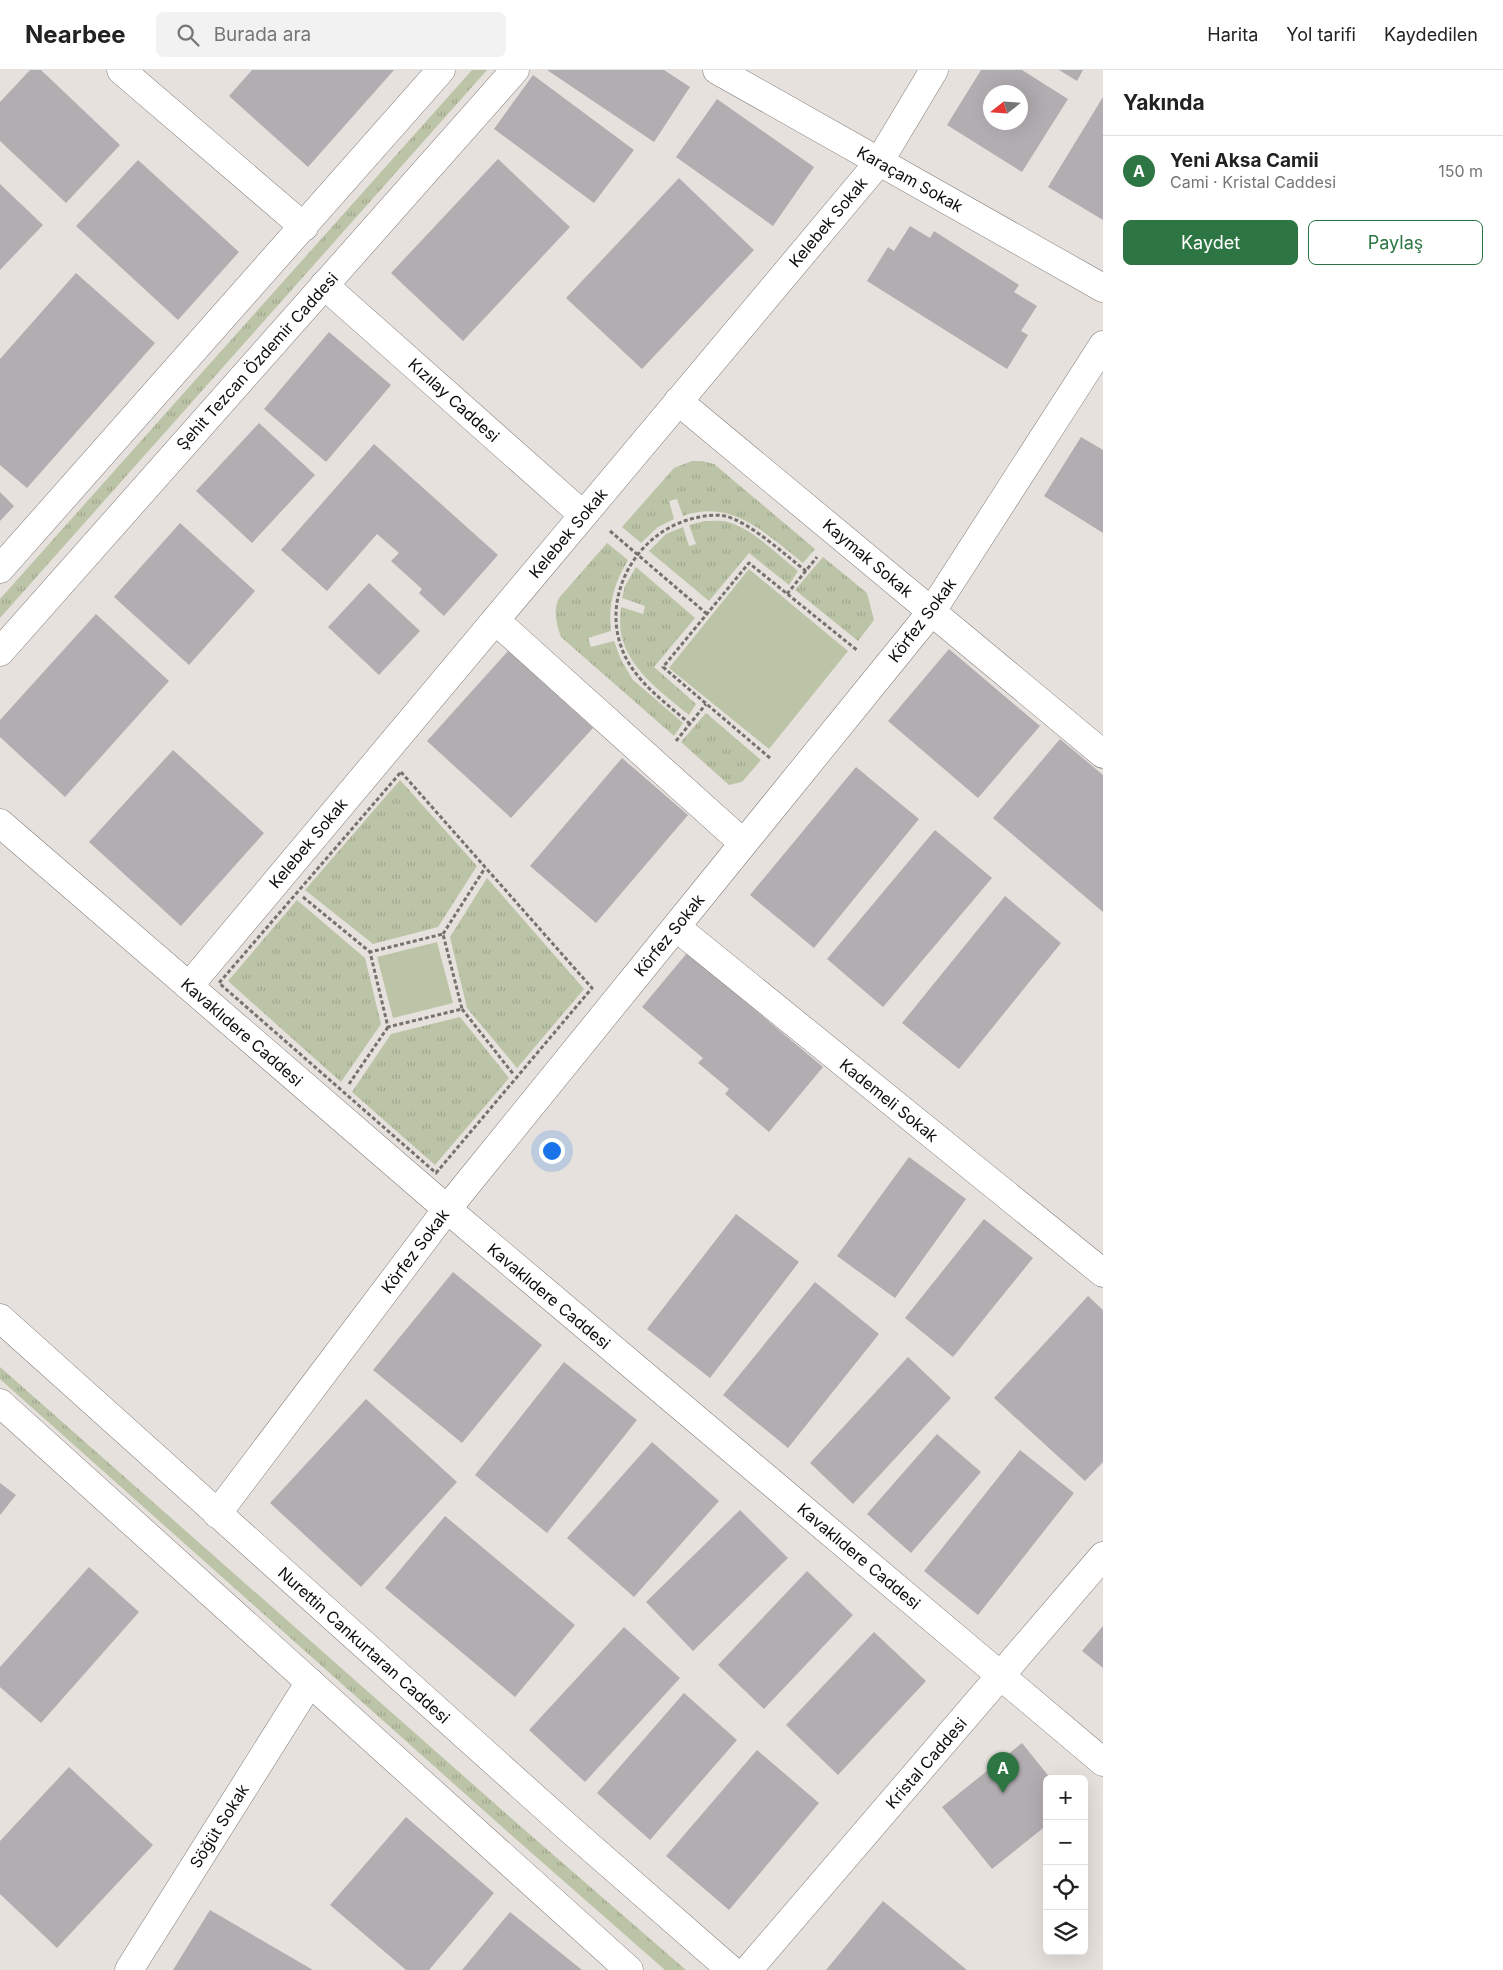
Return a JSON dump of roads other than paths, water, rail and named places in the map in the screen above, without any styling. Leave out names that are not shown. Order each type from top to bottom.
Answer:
[{"type":"street","points":[[121,70],[304,227]]},
{"type":"street","points":[[0,569],[304,227],[440,70]]},
{"type":"street","name":"Şehit Tezcan Özdemir Caddesi","points":[[0,652],[515,70]]},
{"type":"street","name":"Karaçam Sokak","points":[[717,70],[1103,288]]},
{"type":"street","name":"Kelebek Sokak","points":[[189,986],[879,162],[934,70]]},
{"type":"street","name":"Kızılay Caddesi","points":[[324,285],[583,515]]},
{"type":"street","name":"Körfez Sokak","points":[[217,1514],[447,1209],[932,611],[1103,345]]},
{"type":"street","name":"Kaymak Sokak","points":[[678,402],[1103,754]]},
{"type":"street","points":[[495,620],[744,843]]},
{"type":"street","name":"Kavaklıdere Caddesi","points":[[0,823],[447,1209],[1103,1762]]},
{"type":"street","name":"Kademeli Sokak","points":[[676,926],[1103,1273]]},
{"type":"street","name":"Nurettin Cankurtaran Caddesi","points":[[0,1318],[565,1825],[731,1970]]},
{"type":"street","points":[[0,1403],[629,1970]]},
{"type":"street","name":"Kristal Caddesi","points":[[748,1970],[1103,1556]]},
{"type":"street","name":"Söğüt Sokak","points":[[129,1970],[310,1682]]},
{"type":"place","name":"Yeni Aksa Camii","points":[[1003,1793]]}]
